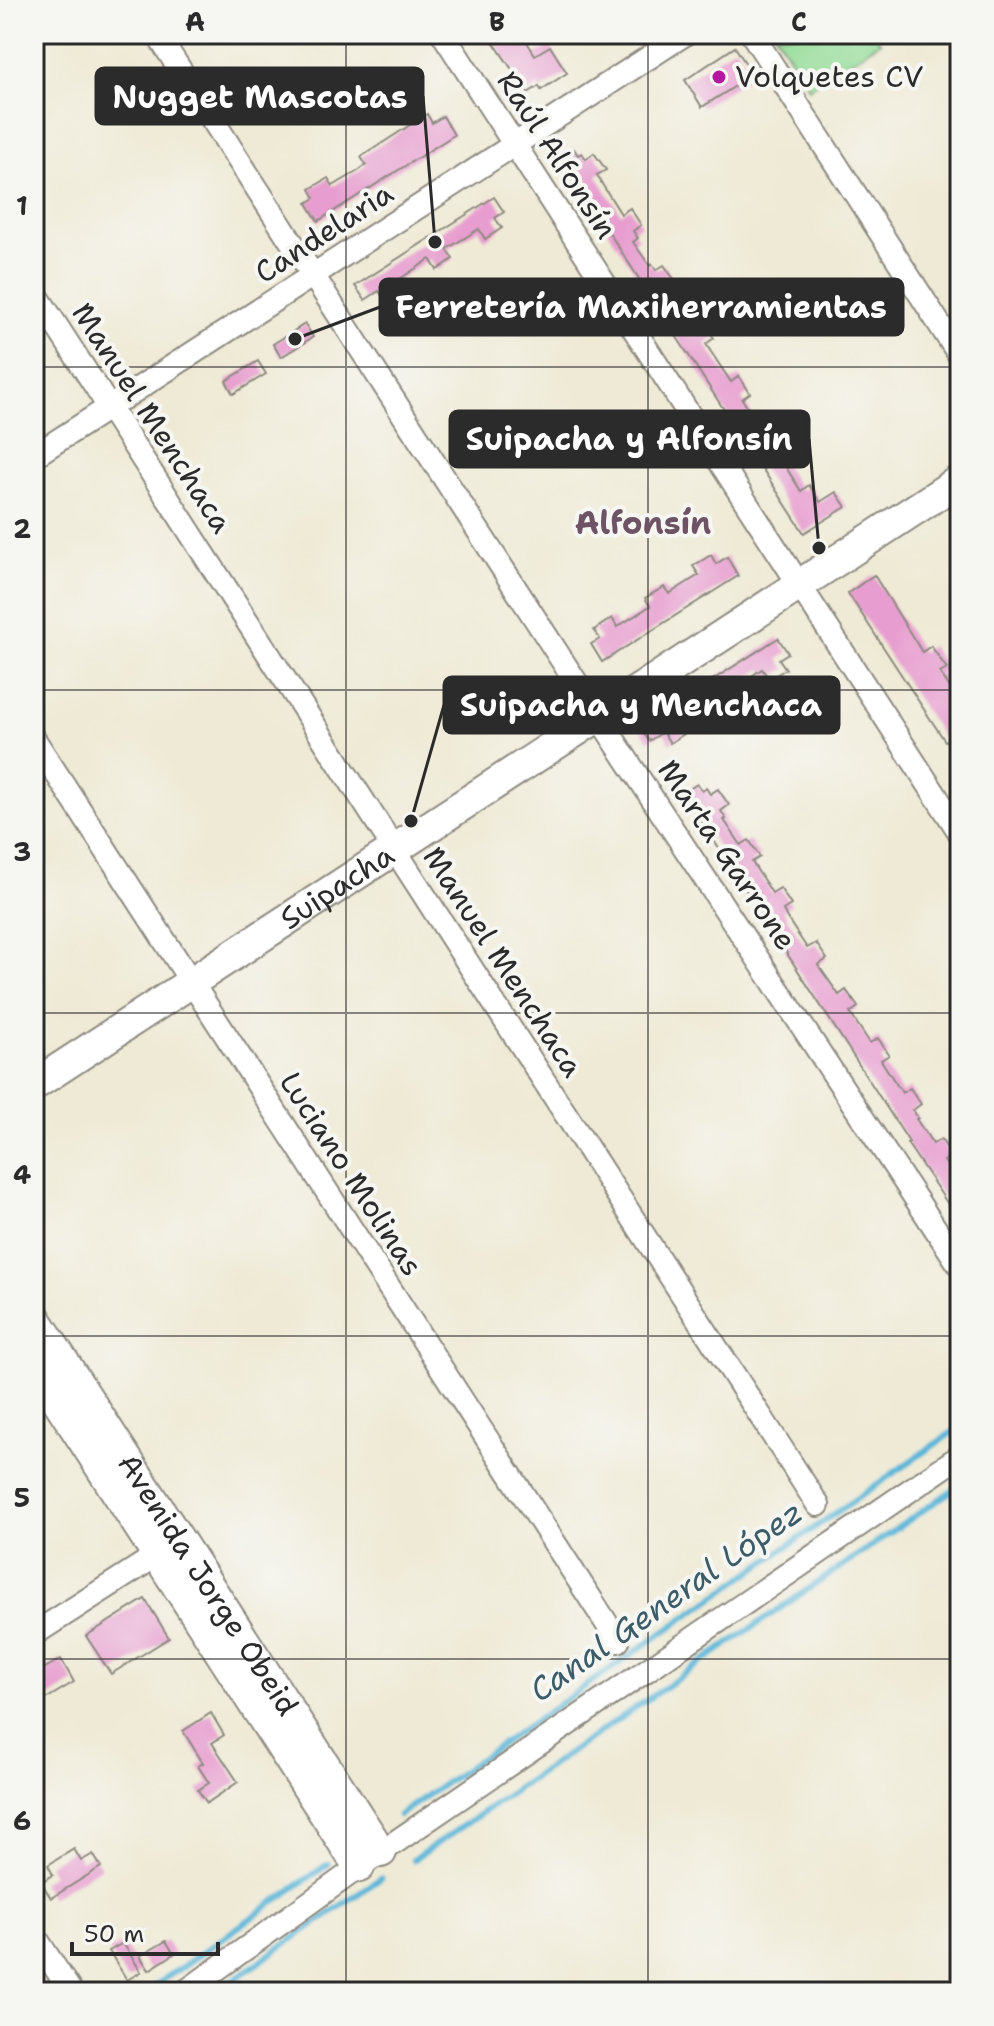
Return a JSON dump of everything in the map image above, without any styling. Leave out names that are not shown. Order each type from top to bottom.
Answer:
[{"type":"main road","name":"Suipacha","points":[[34,1085],[960,480]]},
{"type":"main road","name":"Avenida Jorge Obeid","points":[[34,1316],[168,1548],[370,1860]]},
{"type":"main road","name":"Avenida Jorge Obeid","points":[[34,1364],[168,1548]]},
{"type":"street","name":"Marta Garrone","points":[[157,34],[598,716],[960,1266]]},
{"type":"street","name":"Raúl Alfonsín","points":[[443,34],[960,833]]},
{"type":"street","name":"Candelaria","points":[[34,456],[685,34]]},
{"type":"street","points":[[752,34],[960,356]]},
{"type":"street","name":"Manuel Menchaca","points":[[34,291],[818,1505]]},
{"type":"street","name":"Luciano Molinas","points":[[34,739],[618,1641]]},
{"type":"street","points":[[185,1992],[370,1860],[960,1456]]},
{"type":"street","points":[[34,1634],[168,1548]]},
{"type":"street","points":[[34,1935],[71,1992]]},
{"type":"green space","points":[[775,34],[875,34],[880,42],[809,88]]},
{"type":"building","points":[[488,34],[522,34],[535,55],[550,46],[567,73],[541,90],[539,86],[528,93]]},
{"type":"building","name":"Volquetes CV","points":[[735,47],[753,75],[702,107],[685,80]]},
{"type":"building","points":[[427,114],[432,123],[443,116],[454,135],[318,221],[307,203],[315,198],[310,189],[328,178],[333,186],[358,171],[366,165],[361,157]]},
{"type":"building","points":[[574,149],[586,159],[594,153],[606,170],[597,175],[621,214],[630,208],[641,225],[633,231],[638,238],[633,242],[650,266],[652,264],[656,270],[664,265],[676,282],[668,287],[673,295],[669,297],[687,324],[691,321],[695,327],[703,322],[714,338],[706,344],[731,382],[739,376],[750,393],[742,399],[766,436],[774,431],[785,448],[777,453],[801,491],[809,485],[820,502],[836,492],[846,507],[804,533],[560,157]]},
{"type":"building","points":[[494,197],[504,212],[495,218],[502,228],[485,239],[479,229],[447,249],[453,259],[437,270],[430,259],[397,281],[403,291],[386,302],[379,291],[365,300],[355,286]]},
{"type":"building","points":[[305,324],[313,337],[281,357],[273,344]]},
{"type":"building","points":[[258,361],[266,374],[233,394],[226,381]]},
{"type":"building","points":[[711,555],[716,564],[727,557],[738,576],[602,662],[591,644],[600,639],[594,630],[612,618],[617,627],[650,606],[645,598],[664,587],[669,594],[699,575],[693,566]]},
{"type":"building","points":[[874,575],[922,652],[931,646],[947,669],[940,673],[960,702],[960,757],[949,739],[945,741],[848,593]]},
{"type":"building","points":[[778,638],[788,653],[779,659],[786,669],[769,679],[762,669],[731,690],[737,700],[721,711],[714,701],[681,722],[687,732],[670,743],[663,732],[649,741],[639,727]]},
{"type":"building","points":[[697,784],[702,791],[706,788],[710,794],[718,789],[729,805],[721,811],[724,820],[741,845],[749,840],[760,857],[752,862],[772,893],[780,888],[791,905],[783,910],[787,918],[807,948],[816,943],[827,959],[818,965],[839,995],[846,990],[858,1007],[850,1013],[870,1043],[878,1038],[889,1055],[881,1060],[902,1093],[910,1088],[921,1104],[913,1110],[916,1119],[933,1144],[941,1139],[952,1156],[944,1161],[960,1184],[960,1222],[683,793]]},
{"type":"building","points":[[145,1599],[169,1638],[111,1674],[86,1636]]},
{"type":"building","points":[[61,1659],[74,1682],[34,1706],[34,1674]]},
{"type":"building","points":[[211,1713],[224,1735],[212,1743],[238,1782],[207,1803],[198,1790],[209,1783],[198,1766],[203,1763],[183,1731]]},
{"type":"building","points":[[74,1849],[81,1861],[93,1854],[101,1867],[51,1898],[41,1882],[53,1875],[48,1865]]},
{"type":"building","points":[[166,1941],[174,1954],[149,1970],[140,1956]]},
{"type":"building","points":[[123,1943],[141,1972],[127,1980],[109,1951]]},
{"type":"waterway","name":"Canal General López","points":[[399,1815],[960,1427]]},
{"type":"waterway","name":"Canal General López","points":[[413,1860],[960,1485]]},
{"type":"waterway","name":"Canal General López","points":[[146,1992],[328,1864]]},
{"type":"waterway","name":"Canal General López","points":[[216,1992],[381,1878]]},
{"type":"place","name":"Volquetes CV","points":[[719,77]]},
{"type":"place","name":"Nugget Mascotas","points":[[435,242]]},
{"type":"place","name":"Ferretería Maxiherramientas","points":[[295,339]]},
{"type":"place","name":"Suipacha y Alfonsín","points":[[819,548]]},
{"type":"place","name":"Suipacha y Menchaca","points":[[411,821]]},
{"type":"district","name":"Alfonsín","points":[[643,523]]}]
